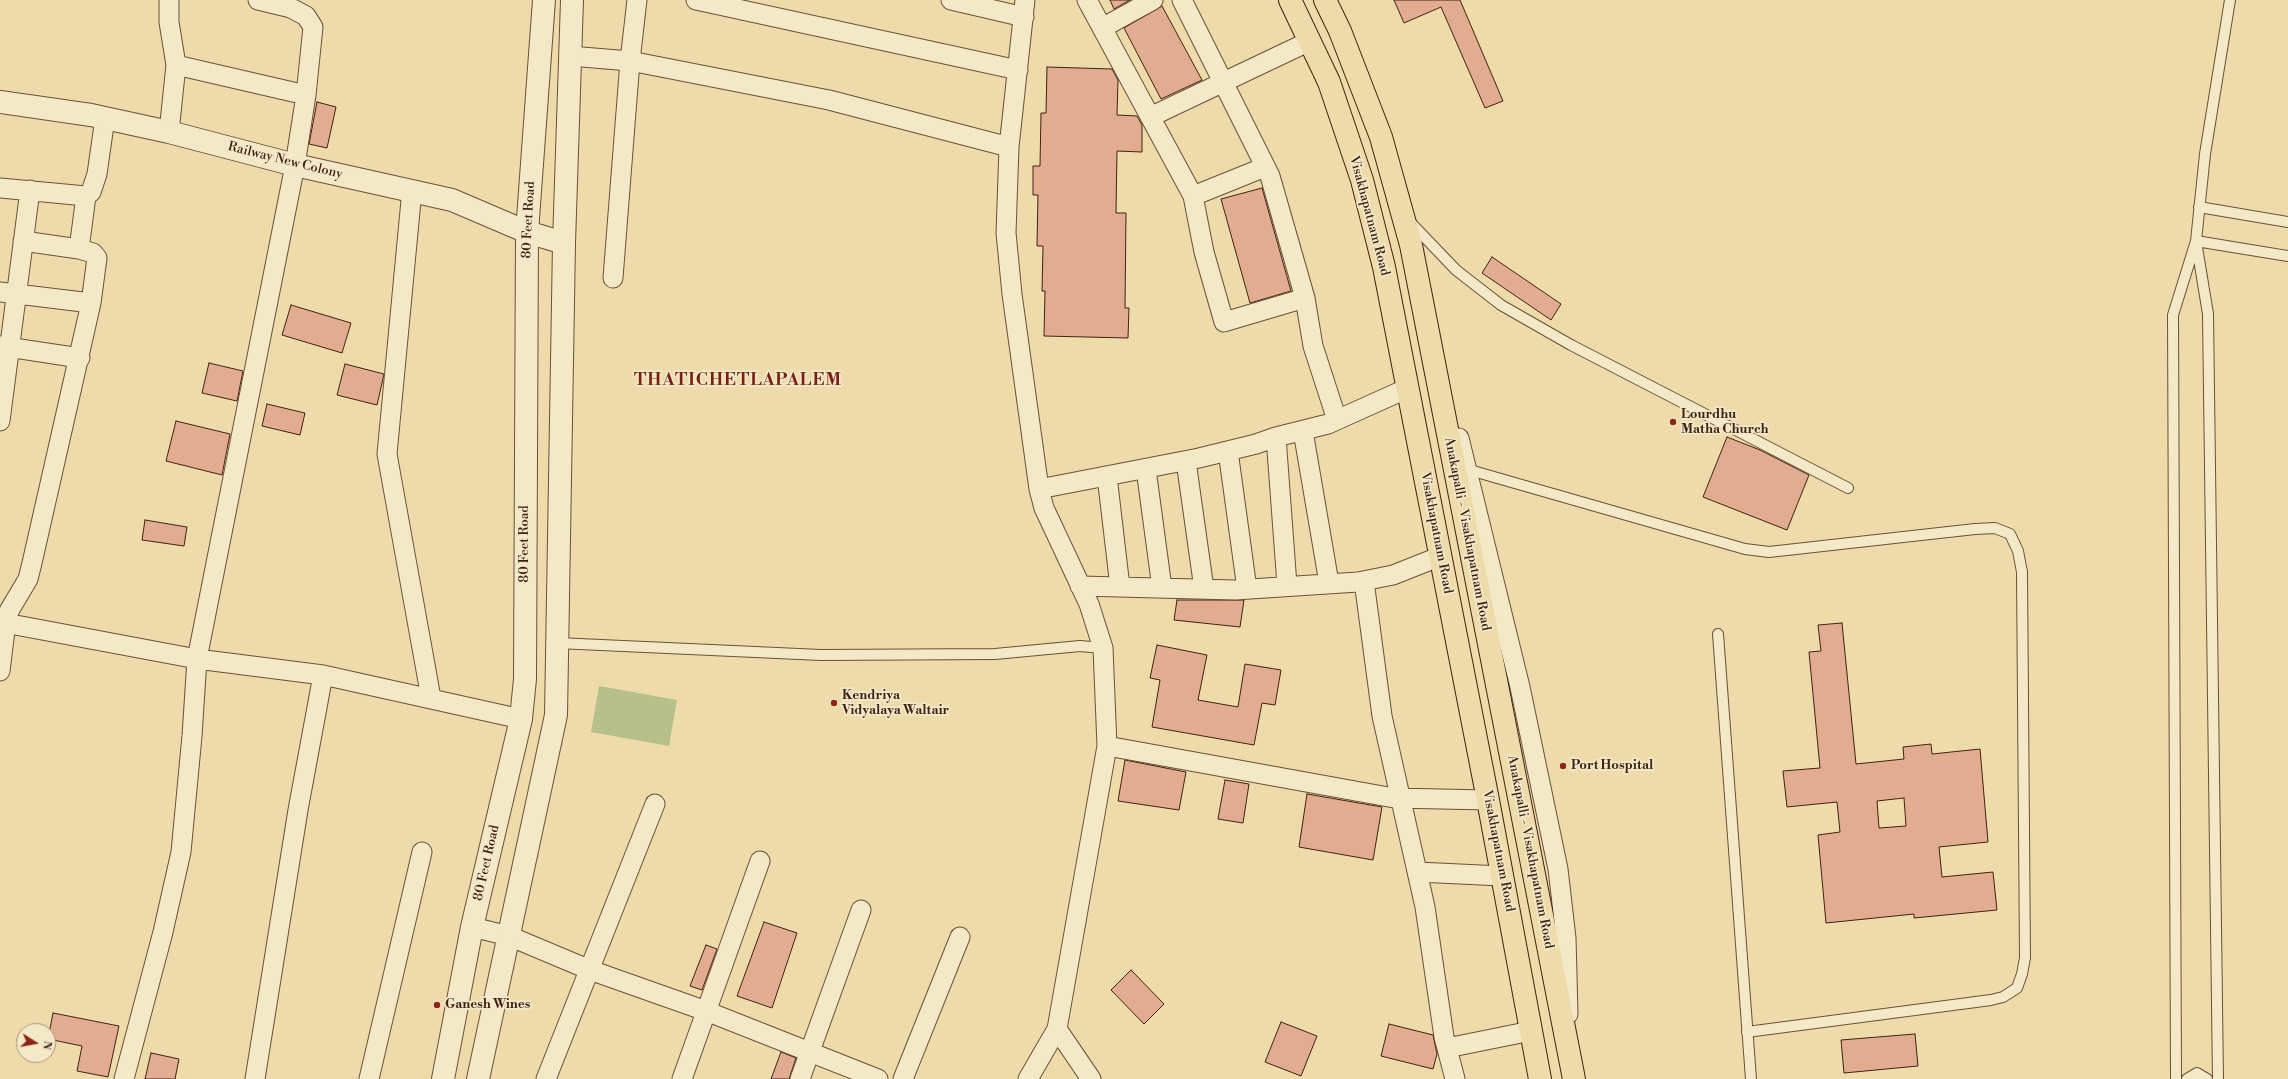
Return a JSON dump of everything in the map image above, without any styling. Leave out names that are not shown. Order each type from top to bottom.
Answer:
[{"type":"main road","name":"Visakhapatnam Road","points":[[1290,0],[1329,82],[1362,180],[1384,267],[1488,800],[1540,1079]]},
{"type":"main road","name":"Anakapalli - Visakhapatnam Road","points":[[1325,0],[1340,31],[1381,138],[1410,245],[1574,1079]]},
{"type":"street","points":[[169,0],[169,22],[176,65],[169,132]]},
{"type":"street","points":[[124,1079],[163,932],[180,852],[192,736],[197,659],[296,165],[306,95],[313,27],[306,16],[291,8],[258,0]]},
{"type":"street","name":"80 Feet Road","points":[[443,1079],[472,927],[521,719],[525,679],[526,232],[544,0]]},
{"type":"street","points":[[478,1079],[556,715],[564,242],[572,0]]},
{"type":"street","points":[[613,278],[630,61],[637,0]]},
{"type":"street","points":[[696,0],[1018,70]]},
{"type":"street","points":[[951,0],[1024,9],[1008,147],[1006,233],[1039,489],[1044,508],[1089,604],[1103,648],[1107,746],[1057,1029],[1028,1079]]},
{"type":"street","points":[[1086,0],[1193,196],[1204,252],[1224,322],[1305,298]]},
{"type":"street","points":[[1102,28],[1153,0]]},
{"type":"street","points":[[1182,0],[1270,176],[1305,298],[1313,346],[1337,420]]},
{"type":"street","points":[[1150,117],[1223,84],[1310,41]]},
{"type":"street","points":[[570,56],[630,61],[829,100],[1008,147]]},
{"type":"street","points":[[176,65],[306,95]]},
{"type":"street","name":"Railway New Colony","points":[[0,102],[105,118],[169,132],[296,165],[412,190],[452,200],[526,232],[564,242]]},
{"type":"street","points":[[78,249],[86,196],[91,192],[97,174],[105,118]]},
{"type":"street","points":[[1193,196],[1265,167]]},
{"type":"street","points":[[0,188],[86,196]]},
{"type":"street","points":[[0,421],[8,293],[23,241],[30,190]]},
{"type":"street","points":[[412,190],[388,428],[387,454],[431,698]]},
{"type":"street","points":[[0,671],[5,618],[22,591],[32,563],[80,358],[91,302],[97,258],[93,253],[78,249],[23,241]]},
{"type":"street","points":[[8,293],[91,302]]},
{"type":"street","points":[[1429,339],[1466,470],[1520,687],[1558,868],[1566,945],[1568,1048]]},
{"type":"street","points":[[4,347],[80,358]]},
{"type":"street","points":[[1039,489],[1186,461],[1303,431],[1337,420],[1408,388]]},
{"type":"street","points":[[1303,431],[1329,583]]},
{"type":"street","points":[[1276,437],[1287,586]]},
{"type":"street","points":[[1228,451],[1247,589]]},
{"type":"street","points":[[1186,461],[1204,589]]},
{"type":"street","points":[[1146,469],[1162,588]]},
{"type":"street","points":[[1107,476],[1120,587]]},
{"type":"street","points":[[1080,586],[1247,589],[1364,581],[1393,575],[1441,556]]},
{"type":"street","points":[[1364,581],[1382,716],[1402,799],[1417,872],[1447,1048],[1455,1079]]},
{"type":"street","points":[[5,618],[197,659],[323,675],[521,719]]},
{"type":"street","points":[[525,643],[557,643]]},
{"type":"street","points":[[255,1079],[298,810],[323,675]]},
{"type":"street","points":[[1107,746],[1291,781],[1402,799],[1488,800]]},
{"type":"street","points":[[546,1079],[655,804]]},
{"type":"street","points":[[370,1079],[422,852]]},
{"type":"street","points":[[682,1079],[760,861]]},
{"type":"street","points":[[1417,872],[1502,876]]},
{"type":"street","points":[[800,1079],[861,910]]},
{"type":"street","points":[[472,927],[509,936],[590,970],[706,1011],[878,1079]]},
{"type":"street","points":[[903,1079],[960,937]]},
{"type":"street","points":[[1057,1029],[1091,1079]]},
{"type":"street","points":[[1447,1048],[1531,1031]]},
{"type":"lane","points":[[2176,1079],[2173,314],[2196,241],[2205,154],[2230,0]]},
{"type":"lane","points":[[2199,207],[2288,222]]},
{"type":"lane","points":[[1402,214],[1456,270],[1501,305],[1571,345],[1848,488]]},
{"type":"lane","points":[[2196,241],[2288,256]]},
{"type":"lane","points":[[2196,241],[2208,314],[2218,1079]]},
{"type":"lane","points":[[1466,470],[1745,548],[1769,552],[1975,528],[1995,528],[2010,534],[2018,551],[2022,572],[2025,958],[2022,974],[2016,988],[2003,997],[1992,1000],[1747,1032]]},
{"type":"lane","points":[[1718,634],[1751,1079]]},
{"type":"lane","points":[[557,643],[821,655],[995,654],[1080,646],[1103,648]]},
{"type":"lane","points":[[2187,1079],[2197,1073],[2207,1079]]},
{"type":"green space","points":[[599,686],[677,700],[669,746],[591,732]]},
{"type":"building","points":[[1110,0],[1130,0],[1114,9]]},
{"type":"building","points":[[1394,0],[1460,0],[1503,101],[1485,108],[1441,7],[1404,23]]},
{"type":"building","points":[[1162,6],[1202,80],[1161,99],[1124,28]]},
{"type":"building","points":[[1047,67],[1112,69],[1118,80],[1117,115],[1137,116],[1142,125],[1142,152],[1117,151],[1116,213],[1126,213],[1125,308],[1129,308],[1128,338],[1044,336],[1045,291],[1042,291],[1043,246],[1037,246],[1038,195],[1033,195],[1033,166],[1040,166],[1041,113],[1046,113]]},
{"type":"building","points":[[317,102],[336,107],[327,148],[309,144]]},
{"type":"building","points":[[1262,188],[1291,291],[1250,303],[1221,199]]},
{"type":"building","points":[[1492,257],[1561,304],[1551,320],[1482,273]]},
{"type":"building","points":[[291,305],[351,323],[342,353],[282,335]]},
{"type":"building","points":[[209,363],[243,371],[237,401],[202,393]]},
{"type":"building","points":[[345,364],[384,374],[377,405],[337,395]]},
{"type":"building","points":[[267,404],[305,413],[300,435],[262,426]]},
{"type":"building","points":[[176,421],[230,434],[222,475],[166,461]]},
{"type":"building","points":[[1727,437],[1760,450],[1809,475],[1787,530],[1703,497]]},
{"type":"building","points":[[145,520],[187,527],[184,546],[142,540]]},
{"type":"building","points":[[1177,600],[1244,600],[1240,627],[1174,620]]},
{"type":"building","points":[[1842,623],[1856,764],[1904,759],[1903,747],[1931,744],[1932,754],[1980,749],[1988,842],[1939,847],[1942,877],[1993,872],[1997,910],[1914,918],[1914,914],[1826,923],[1818,835],[1840,832],[1837,802],[1787,807],[1783,771],[1820,768],[1809,652],[1821,651],[1818,625]],"holes":[[[1904,798],[1906,826],[1879,828],[1877,801]]]},
{"type":"building","points":[[1157,645],[1207,655],[1198,700],[1238,707],[1245,664],[1281,670],[1275,705],[1262,703],[1254,745],[1152,727],[1160,680],[1150,678]]},
{"type":"building","points":[[1125,760],[1186,772],[1179,810],[1118,801]]},
{"type":"building","points":[[1225,780],[1249,784],[1243,823],[1218,819]]},
{"type":"building","points":[[1307,794],[1382,807],[1373,860],[1299,847]]},
{"type":"building","points":[[764,922],[797,933],[772,1008],[737,996]]},
{"type":"building","points":[[706,945],[717,949],[702,990],[690,986]]},
{"type":"building","points":[[1131,970],[1164,1004],[1144,1024],[1111,990]]},
{"type":"building","points":[[53,1013],[119,1026],[108,1077],[77,1071],[82,1046],[56,1041],[56,1023],[51,1023]]},
{"type":"building","points":[[1281,1022],[1317,1036],[1301,1076],[1265,1062]]},
{"type":"building","points":[[1389,1024],[1433,1035],[1437,1054],[1433,1069],[1381,1056]]},
{"type":"building","points":[[1915,1034],[1918,1066],[1844,1073],[1841,1040]]},
{"type":"building","points":[[781,1052],[796,1058],[789,1079],[771,1079]]},
{"type":"building","points":[[151,1053],[179,1059],[175,1079],[145,1079]]},
{"type":"place","name":"Lourdhu Matha Church","points":[[1673,422]]},
{"type":"place","name":"Kendriya Vidyalaya Waltair","points":[[834,703]]},
{"type":"place","name":"Port Hospital","points":[[1563,766]]},
{"type":"place","name":"Ganesh Wines","points":[[437,1005]]},
{"type":"district","name":"THATICHETLAPALEM","points":[[738,381]]}]
